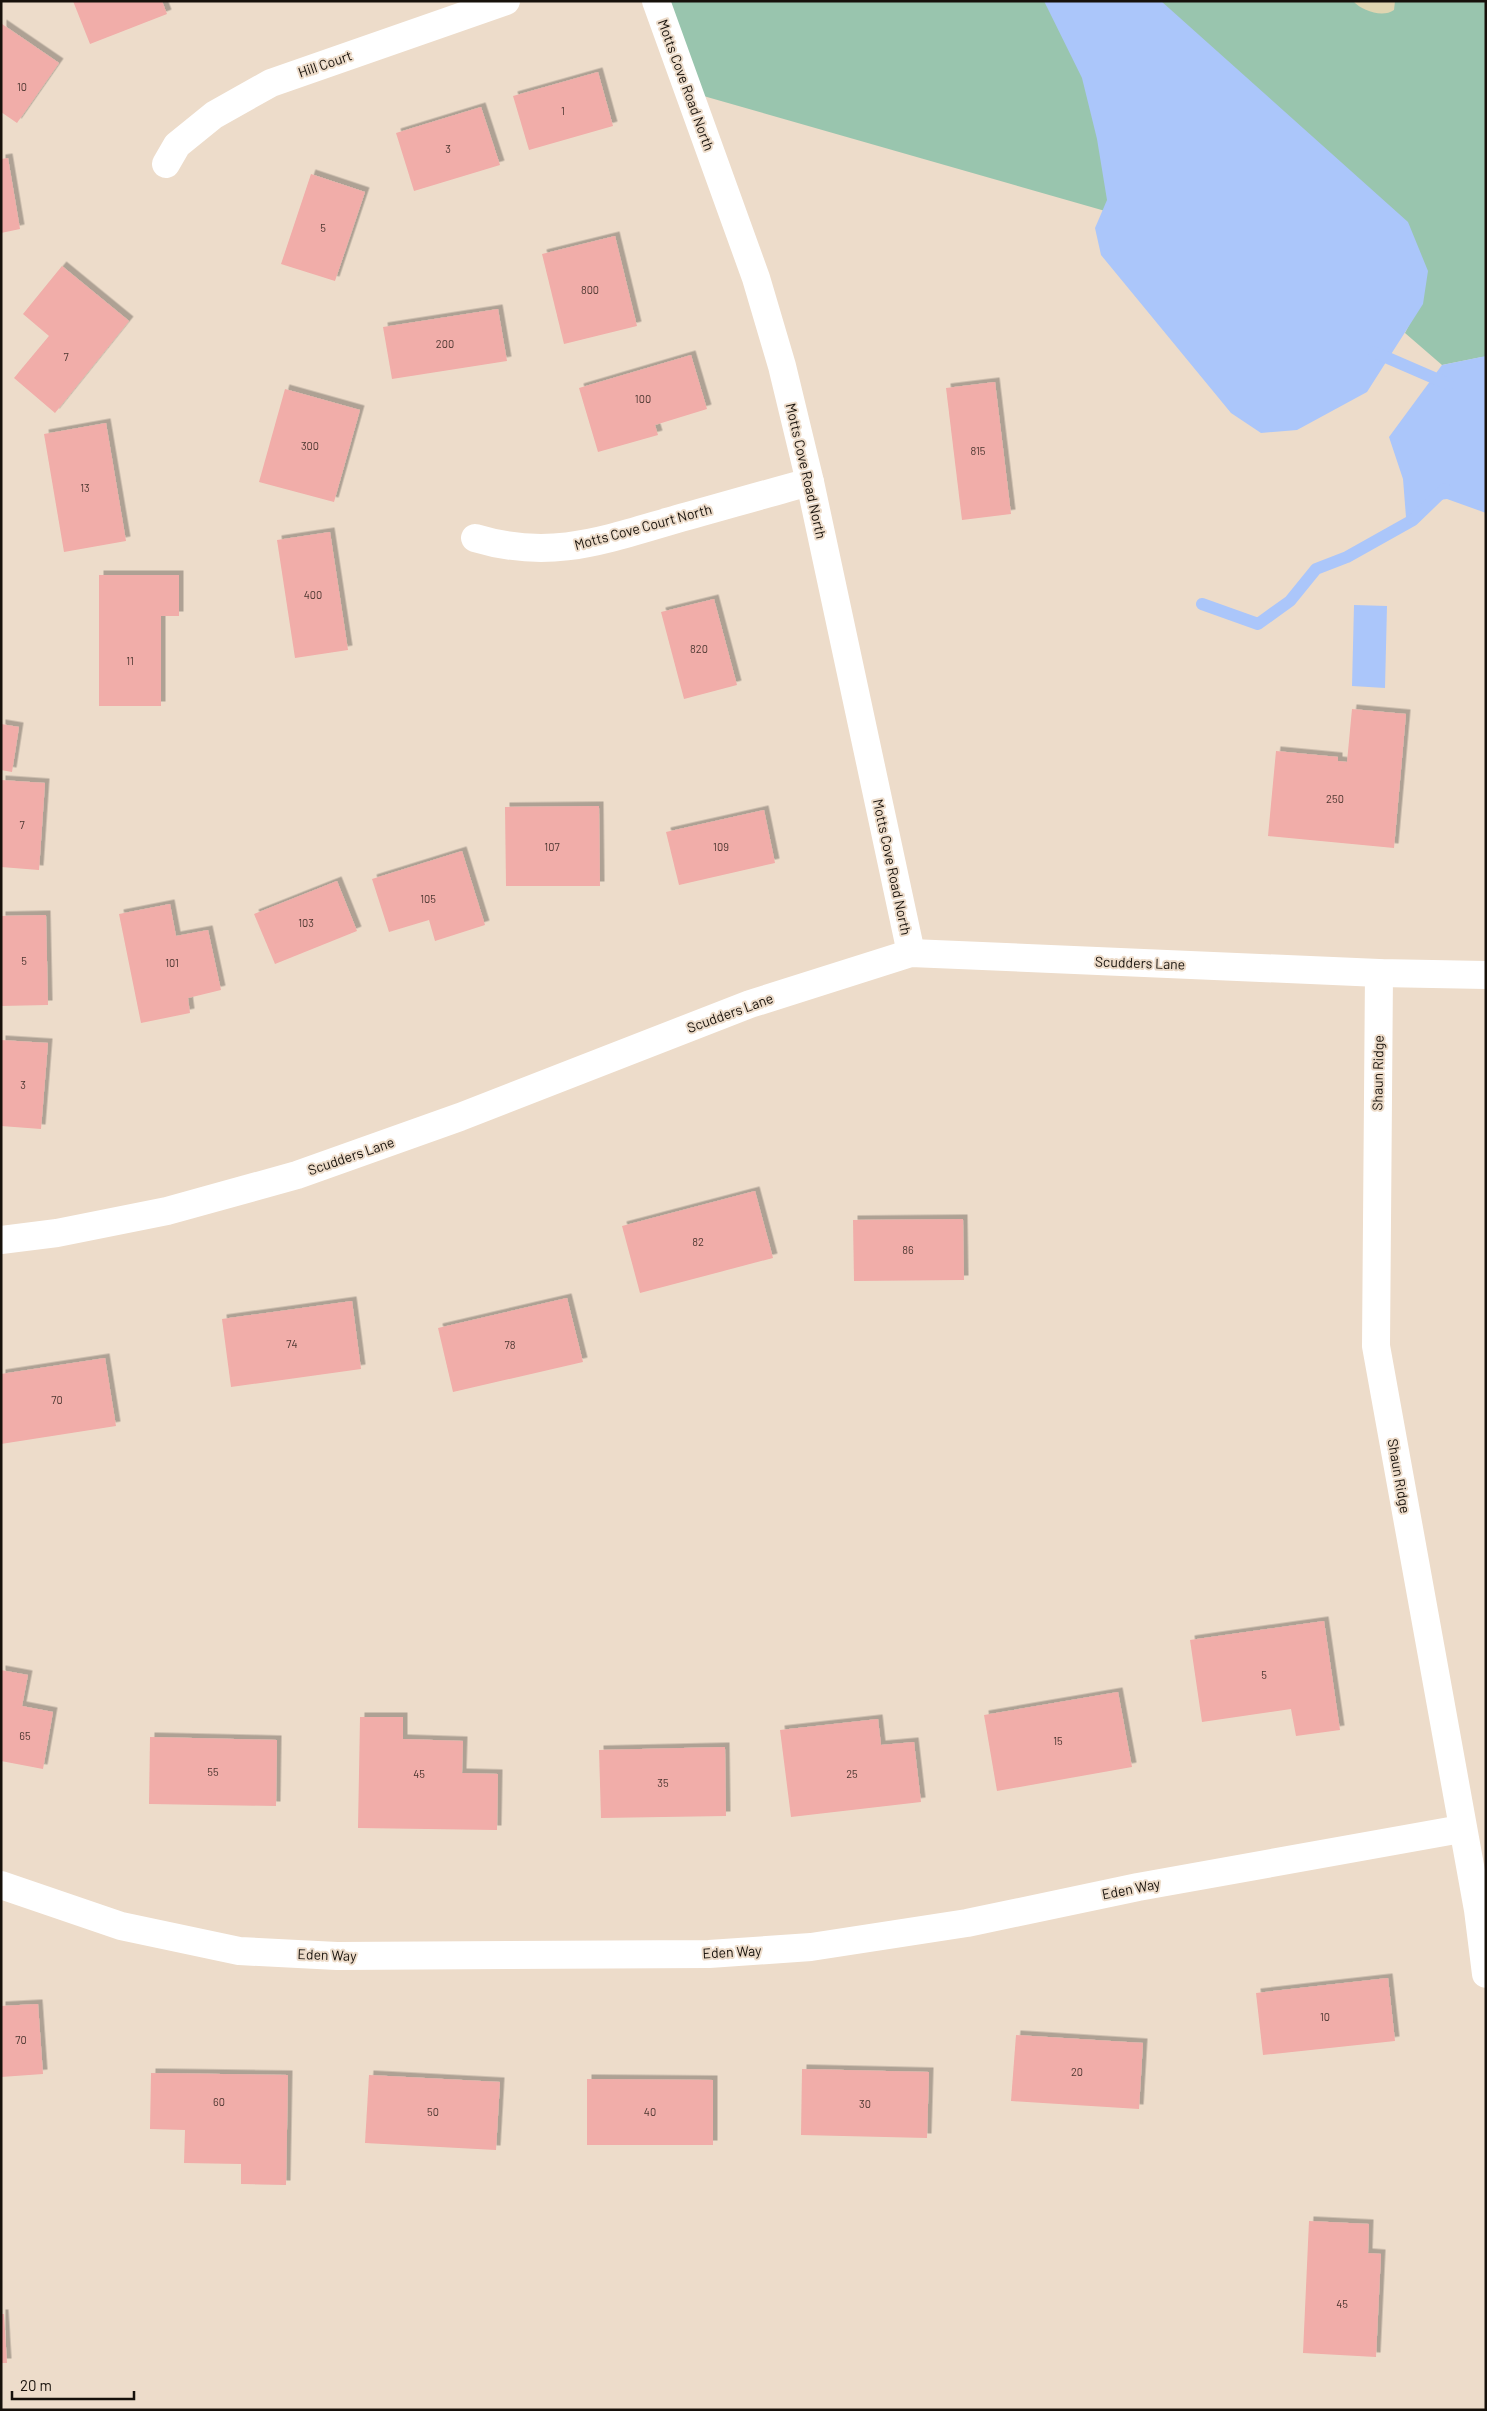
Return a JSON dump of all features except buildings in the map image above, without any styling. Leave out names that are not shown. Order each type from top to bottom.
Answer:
[{"type":"street","name":"Hill Court","points":[[166,164],[177,145],[214,115],[271,83],[506,1]]},
{"type":"street","name":"Motts Cove Road North","points":[[656,1],[756,278],[782,366],[810,482],[911,953]]},
{"type":"street","name":"Motts Cove Court North","points":[[475,538],[512,547],[538,549],[585,546],[810,482]]},
{"type":"street","name":"Scudders Lane","points":[[1,1240],[57,1233],[167,1212],[296,1175],[460,1118],[750,1004],[911,953],[1379,973],[1486,975]]},
{"type":"street","name":"Shaun Ridge","points":[[1379,973],[1376,1346],[1478,1910],[1486,1974]]},
{"type":"street","name":"Eden Way","points":[[1,1885],[121,1926],[239,1951],[337,1956],[709,1954],[811,1947],[967,1924],[1138,1887],[1462,1829]]},
{"type":"green space","points":[[666,1],[1486,1],[1486,358],[1482,357],[1442,365],[1405,333],[1410,323],[1266,257],[700,95]]},
{"type":"sand","points":[[1353,1],[1395,1],[1394,10],[1379,13],[1362,8]]},
{"type":"water","points":[[1044,1],[1161,1],[1408,222],[1428,271],[1423,304],[1367,392],[1297,430],[1261,433],[1231,413],[1101,255],[1095,228],[1107,200],[1097,139],[1082,78]]},
{"type":"water","points":[[1486,356],[1486,513],[1447,499],[1431,501],[1413,520],[1406,517],[1403,479],[1389,437],[1442,365]]},
{"type":"water","points":[[1354,605],[1387,606],[1385,688],[1352,686]]},
{"type":"waterway","points":[[1374,352],[1448,384]]},
{"type":"waterway","points":[[1202,604],[1258,624],[1290,601],[1316,569],[1347,557],[1413,520],[1445,489]]}]
